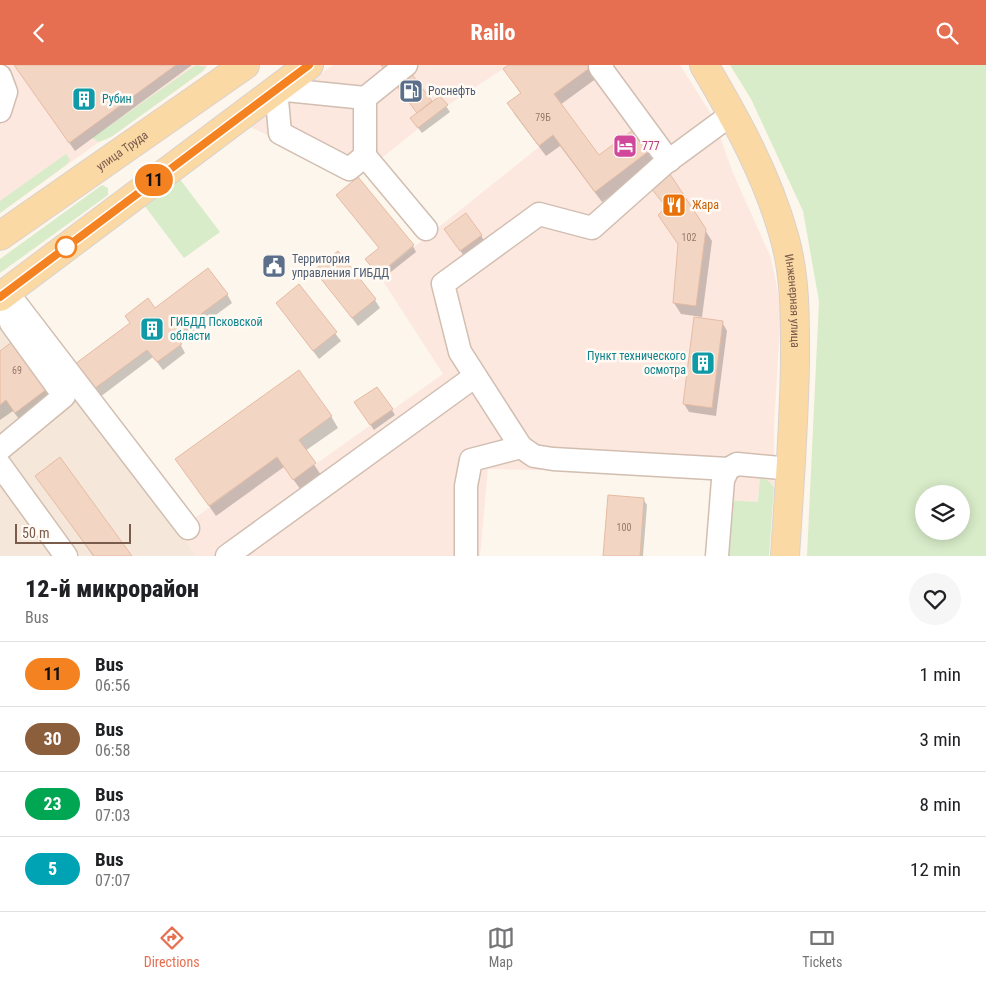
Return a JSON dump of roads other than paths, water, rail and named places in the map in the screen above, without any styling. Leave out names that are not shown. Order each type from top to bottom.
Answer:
[{"type":"main road","points":[[4,294],[310,65]]},
{"type":"main road","name":"Инженерная улица","points":[[704,65],[732,113],[776,209],[791,265],[795,320],[794,429],[785,556]]},
{"type":"main road","name":"улица Труда","points":[[0,236],[235,68]]},
{"type":"lane","points":[[364,156],[349,169],[280,133],[276,89],[365,98],[406,65]]},
{"type":"lane","points":[[602,65],[600,67],[669,161]]},
{"type":"lane","points":[[0,76],[6,92],[0,111]]},
{"type":"lane","points":[[365,98],[364,156],[426,229]]},
{"type":"lane","points":[[732,113],[669,161],[592,228],[539,215],[443,284],[460,352],[474,377],[521,447],[534,456],[553,459],[728,469],[737,464],[791,469]]},
{"type":"lane","points":[[0,449],[64,396],[11,323],[4,294]]},
{"type":"lane","points":[[4,294],[188,528]]},
{"type":"lane","points":[[227,556],[474,377]]},
{"type":"lane","points":[[466,556],[466,486],[471,460],[521,447]]},
{"type":"lane","points":[[0,465],[66,556]]},
{"type":"lane","points":[[717,556],[723,480],[728,469]]},
{"type":"place","name":"Роснефть","points":[[411,91]]},
{"type":"place","name":"Рубин","points":[[84,99]]},
{"type":"place","name":"777","points":[[625,146]]},
{"type":"place","name":"Жара","points":[[674,205]]},
{"type":"place","name":"Территория управления ГИБДД","points":[[274,266]]},
{"type":"place","name":"ГИБДД Псковской области","points":[[152,329]]},
{"type":"place","name":"Пункт технического осмотра","points":[[703,363]]}]
